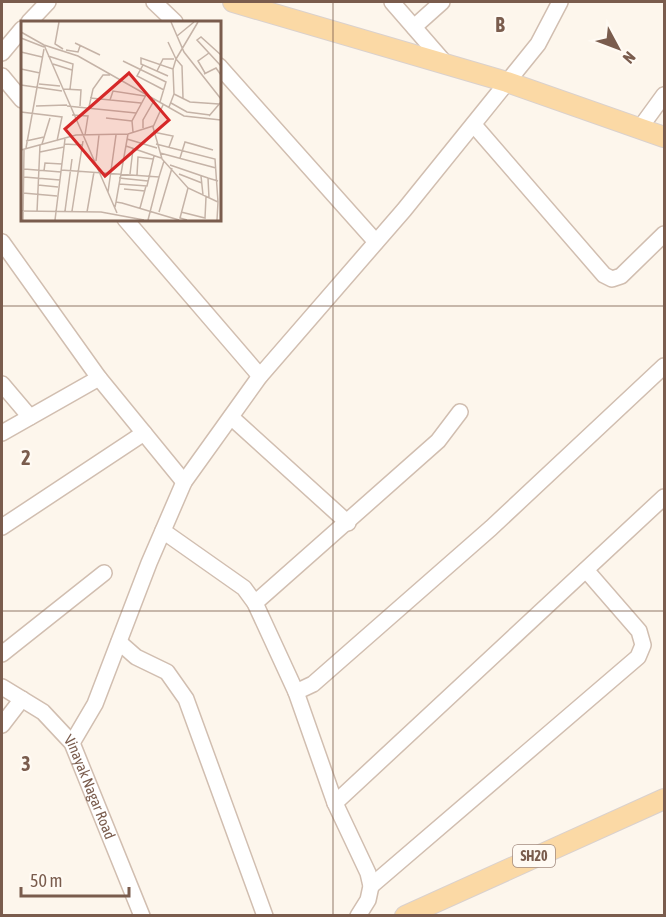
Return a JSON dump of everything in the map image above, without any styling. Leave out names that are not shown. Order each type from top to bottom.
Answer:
[{"type":"main road","points":[[232,2],[507,82],[664,137]]},
{"type":"main road","name":"SH20","points":[[405,915],[664,799]]},
{"type":"street","points":[[30,21],[48,2]]},
{"type":"street","points":[[154,2],[174,21]]},
{"type":"street","points":[[392,2],[445,63]]},
{"type":"street","points":[[414,27],[442,2]]},
{"type":"street","points":[[72,743],[95,704],[184,482],[260,376],[474,125],[538,44],[555,3]]},
{"type":"street","points":[[2,53],[21,31]]},
{"type":"street","points":[[220,67],[376,242]]},
{"type":"street","points":[[2,76],[21,99]]},
{"type":"street","points":[[640,128],[664,95]]},
{"type":"street","points":[[474,125],[604,275],[612,279],[621,276],[664,234]]},
{"type":"street","points":[[126,220],[260,376]]},
{"type":"street","points":[[2,242],[99,378],[184,482]]},
{"type":"street","points":[[296,692],[313,684],[491,528],[664,366]]},
{"type":"street","points":[[2,433],[99,378]]},
{"type":"street","points":[[2,384],[30,417]]},
{"type":"street","points":[[255,603],[438,441],[460,412]]},
{"type":"street","points":[[231,417],[348,523]]},
{"type":"street","points":[[2,527],[144,432]]},
{"type":"street","points":[[335,803],[664,497]]},
{"type":"street","points":[[163,531],[244,588],[255,603],[296,692],[335,803],[368,873],[371,886],[368,900],[358,915]]},
{"type":"street","points":[[371,886],[638,657],[643,645],[639,632],[586,570]]},
{"type":"street","points":[[2,654],[104,573]]},
{"type":"street","points":[[119,642],[136,657],[167,672],[186,699],[265,915]]},
{"type":"street","name":"Vinayak Nagar Road","points":[[2,687],[55,723],[72,743],[142,915]]},
{"type":"street","points":[[2,725],[22,699]]}]
